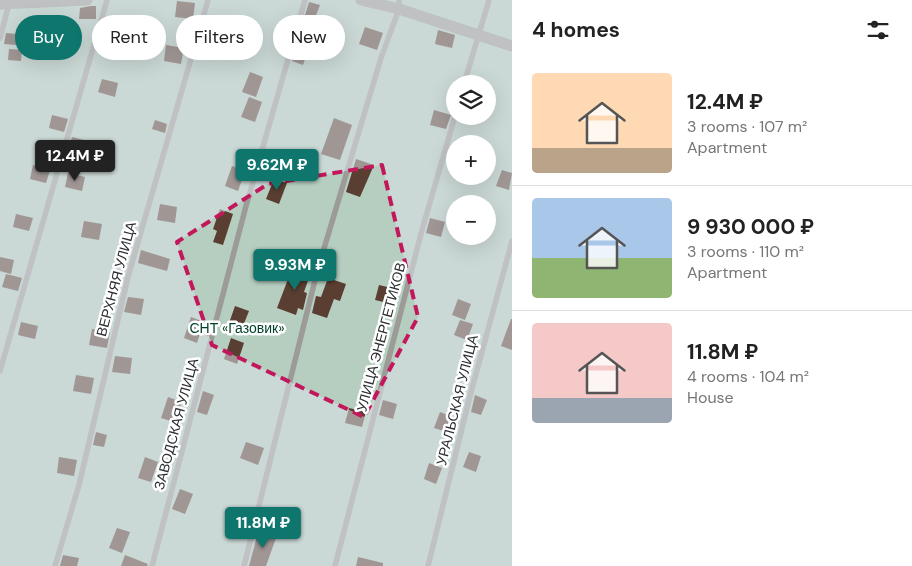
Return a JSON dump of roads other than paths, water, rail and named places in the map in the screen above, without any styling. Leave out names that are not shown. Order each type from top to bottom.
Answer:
[{"type":"street","points":[[12,3],[88,0]]},
{"type":"street","points":[[360,0],[399,4],[512,46]]},
{"type":"lane","points":[[0,371],[108,0]]},
{"type":"lane","name":"ВЕРХНЯЯ УЛИЦА","points":[[56,566],[79,485],[128,277],[208,0]]},
{"type":"lane","name":"ЗАВОДСКАЯ УЛИЦА","points":[[152,566],[246,206],[305,0]]},
{"type":"lane","points":[[467,75],[488,0]]},
{"type":"lane","points":[[0,38],[12,3]]},
{"type":"lane","points":[[244,566],[317,272],[399,4]]},
{"type":"lane","name":"УЛИЦА ЭНЕРГЕТИКОВ","points":[[335,566],[422,230],[452,125]]},
{"type":"lane","name":"УРАЛЬСКАЯ УЛИЦА","points":[[428,566],[470,396],[512,241]]},
{"type":"park label","name":"СНТ «Газовик»","points":[[237,328]]}]
